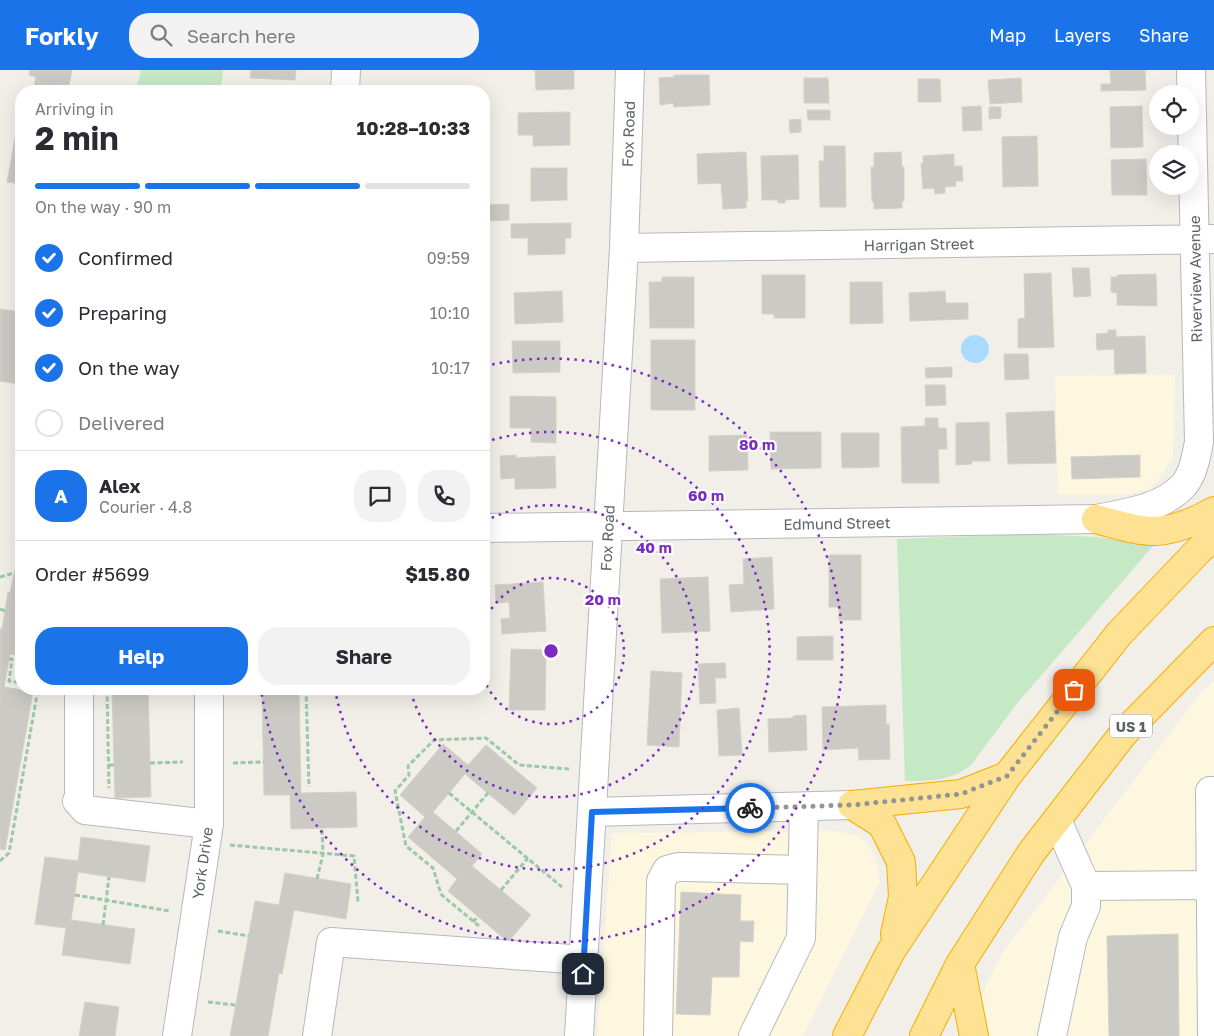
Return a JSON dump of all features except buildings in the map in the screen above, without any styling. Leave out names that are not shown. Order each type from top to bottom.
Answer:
[{"type":"highway","points":[[1096,519],[1124,527],[1151,531],[1171,528],[1198,519],[1214,511]]},
{"type":"highway","points":[[847,1036],[891,951],[1007,776],[1119,634],[1198,550],[1214,536]]},
{"type":"highway","name":"US 1","points":[[924,1036],[960,964],[1031,853],[1123,734],[1214,641]]},
{"type":"highway","points":[[852,805],[961,794],[1007,776]]},
{"type":"highway","points":[[852,805],[882,824],[901,862],[903,897],[891,951]]},
{"type":"highway","points":[[960,964],[974,1036]]},
{"type":"street","points":[[345,85],[346,70]]},
{"type":"street","name":"Fox Road","points":[[579,1036],[624,248],[630,70]]},
{"type":"street","name":"Riverview Avenue","points":[[1183,486],[1195,464],[1199,442],[1204,240],[1191,70]]},
{"type":"street","name":"Harrigan Street","points":[[624,248],[1204,240]]},
{"type":"street","name":"Edmund Street","points":[[490,528],[1096,519],[1148,507],[1163,501],[1183,486]]},
{"type":"street","points":[[79,695],[79,797],[77,801],[85,810],[208,824]]},
{"type":"street","name":"York Drive","points":[[177,1036],[208,824],[220,695]]},
{"type":"street","points":[[1212,791],[1212,1036]]},
{"type":"street","points":[[592,812],[852,805]]},
{"type":"street","points":[[753,1036],[801,938],[804,807]]},
{"type":"street","points":[[1052,1036],[1073,938],[1086,906],[1086,886],[1057,820]]},
{"type":"street","points":[[658,1036],[661,881],[667,870],[687,867],[802,870]]},
{"type":"street","points":[[1086,886],[1211,886]]},
{"type":"street","points":[[317,1036],[331,942],[584,960]]},
{"type":"path","points":[[0,577],[15,573]]},
{"type":"path","points":[[0,609],[5,611]]},
{"type":"path","points":[[9,659],[12,659],[8,681],[15,682]]},
{"type":"path","points":[[0,862],[9,853],[28,730],[37,695]]},
{"type":"path","points":[[107,695],[109,796]]},
{"type":"path","points":[[306,695],[309,787]]},
{"type":"path","points":[[483,929],[441,894],[433,868],[406,846],[395,791],[409,776],[408,766],[434,740],[486,738],[519,765],[570,769]]},
{"type":"path","points":[[150,763],[183,762]]},
{"type":"path","points":[[233,763],[264,762]]},
{"type":"path","points":[[109,765],[114,765]]},
{"type":"path","points":[[449,792],[564,888]]},
{"type":"path","points":[[456,831],[488,793]]},
{"type":"path","points":[[317,879],[323,854],[322,828]]},
{"type":"path","points":[[230,845],[354,856],[358,902]]},
{"type":"path","points":[[501,890],[528,858]]},
{"type":"path","points":[[103,925],[109,877]]},
{"type":"path","points":[[75,895],[171,911]]},
{"type":"path","points":[[215,930],[249,936]]},
{"type":"path","points":[[203,1001],[235,1005]]},
{"type":"shaded area","points":[[1175,375],[1173,457],[1157,482],[1146,490],[1124,495],[1058,494],[1055,376]]},
{"type":"shaded area","points":[[1214,681],[1214,1036],[961,1036],[1003,952],[1199,695]]},
{"type":"shaded area","points":[[834,831],[858,836],[871,848],[880,881],[803,1036],[597,1036],[612,833]]},
{"type":"green space","points":[[141,70],[223,70],[222,85],[137,85]]},
{"type":"green space","points":[[1028,534],[1097,537],[1153,546],[1015,706],[971,765],[956,774],[940,779],[905,781],[897,539]]},
{"type":"water","points":[[975,335],[985,339],[989,349],[985,359],[975,363],[965,359],[961,349],[965,339]]},
{"type":"way so far","points":[[750,808],[852,805],[961,794],[1007,776],[1074,690]]},
{"type":"route","points":[[583,974],[592,812],[750,808]]}]
